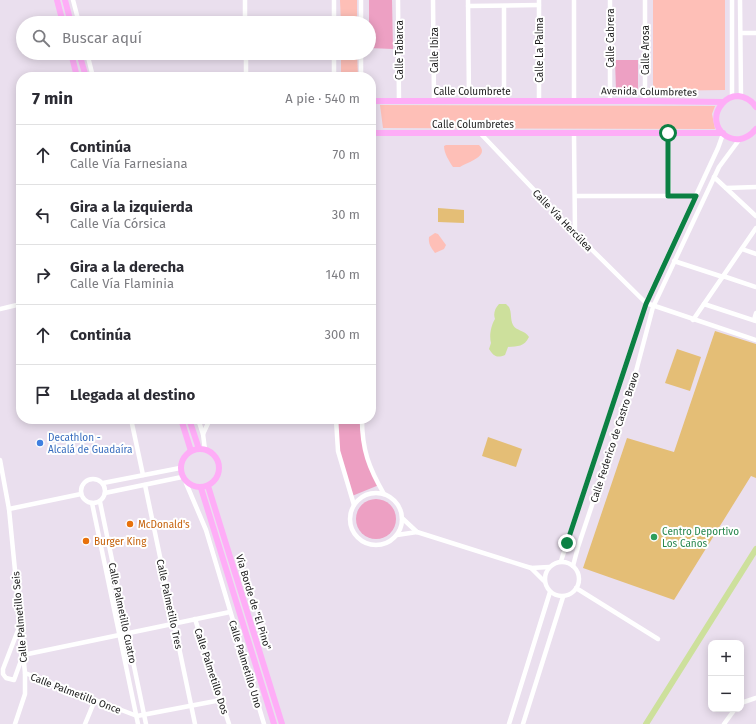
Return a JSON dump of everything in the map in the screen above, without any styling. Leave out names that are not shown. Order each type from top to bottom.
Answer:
[{"type":"street","points":[[56,0],[61,16]]},
{"type":"street","points":[[65,0],[69,16]]},
{"type":"street","points":[[73,0],[77,16]]},
{"type":"street","points":[[245,0],[245,16]]},
{"type":"street","points":[[334,0],[334,16]]},
{"type":"street","points":[[361,0],[361,16]]},
{"type":"street","name":"Calle Tabarca","points":[[398,0],[399,101]]},
{"type":"street","name":"Calle Ibiza","points":[[433,0],[434,101]]},
{"type":"street","points":[[468,0],[468,100]]},
{"type":"street","points":[[574,0],[574,100]]},
{"type":"street","name":"Calle Cabrera","points":[[610,0],[610,100]]},
{"type":"street","name":"Calle Arosa","points":[[645,0],[645,101]]},
{"type":"street","points":[[732,0],[732,97]]},
{"type":"street","points":[[740,0],[742,97]]},
{"type":"street","points":[[468,6],[504,6],[539,2]]},
{"type":"street","name":"Calle La Palma","points":[[539,2],[539,100]]},
{"type":"street","points":[[504,6],[504,100]]},
{"type":"street","points":[[740,33],[756,33]]},
{"type":"street","points":[[73,60],[76,72]]},
{"type":"street","points":[[81,60],[85,72]]},
{"type":"street","points":[[89,60],[93,72]]},
{"type":"street","points":[[246,60],[246,72]]},
{"type":"street","points":[[334,60],[334,72]]},
{"type":"street","points":[[361,60],[361,72]]},
{"type":"street","points":[[756,97],[732,97],[723,102],[716,114],[716,121],[719,128],[730,138],[739,140],[756,135]]},
{"type":"street","points":[[742,97],[750,100],[756,107]]},
{"type":"street","name":"Calle Columbrete","points":[[376,101],[574,100]]},
{"type":"street","name":"Avenida Columbretes","points":[[574,100],[723,102]]},
{"type":"street","points":[[747,138],[756,129]]},
{"type":"street","name":"Calle Columbretes","points":[[376,133],[574,134]]},
{"type":"street","points":[[668,133],[668,196]]},
{"type":"street","points":[[575,233],[574,134],[723,133]]},
{"type":"street","points":[[560,561],[646,304],[718,148],[723,133]]},
{"type":"street","name":"Calle Vía Hercúlea","points":[[482,134],[575,233],[646,304]]},
{"type":"street","name":"Calle Federico de Castro Bravo","points":[[573,566],[634,379],[653,307],[719,167],[739,140]]},
{"type":"street","points":[[714,178],[756,216]]},
{"type":"street","points":[[726,188],[756,187]]},
{"type":"street","points":[[575,196],[696,196]]},
{"type":"street","points":[[693,320],[756,228]]},
{"type":"street","points":[[742,249],[756,254]]},
{"type":"street","points":[[674,261],[756,287]]},
{"type":"street","points":[[646,304],[756,340]]},
{"type":"street","points":[[704,304],[755,321],[756,314]]},
{"type":"street","points":[[0,309],[16,305]]},
{"type":"street","points":[[132,424],[143,475]]},
{"type":"street","points":[[183,424],[191,451]]},
{"type":"street","points":[[191,424],[202,449]]},
{"type":"street","points":[[200,424],[204,434]]},
{"type":"street","points":[[202,449],[204,434],[208,424]]},
{"type":"street","points":[[336,424],[338,451],[354,505]]},
{"type":"street","points":[[362,424],[365,453],[372,474],[384,494]]},
{"type":"street","points":[[202,449],[211,452],[216,457],[219,469],[216,480],[208,486],[201,488],[191,486],[184,480],[180,468],[183,458],[191,451],[202,449]]},
{"type":"street","name":"Calle Palmetillo Seis","points":[[0,460],[9,510],[23,655],[25,694],[15,724]]},
{"type":"street","points":[[103,483],[105,493],[100,502],[92,503],[85,501],[81,494],[81,486],[87,480],[94,478],[103,483],[180,468]]},
{"type":"street","points":[[105,493],[145,485],[184,480]]},
{"type":"street","name":"Calle Palmetillo Uno","points":[[184,480],[206,530],[264,724]]},
{"type":"street","name":"Calle Palmetillo Tres","points":[[145,485],[195,724]]},
{"type":"street","name":"Vía Borde de \"El Pino\"","points":[[208,486],[282,724]]},
{"type":"street","name":"Vía Borde de \"El Pino\"","points":[[201,488],[274,724]]},
{"type":"street","points":[[378,493],[384,494],[398,505],[402,518],[401,528],[397,535],[386,544],[378,546],[370,545],[362,542],[354,533],[350,521],[351,513],[354,505],[367,495],[378,493]]},
{"type":"street","points":[[9,510],[81,494]]},
{"type":"street","name":"Calle Palmetillo Cuatro","points":[[100,502],[146,724]]},
{"type":"street","name":"Calle Palmetillo Cuatro","points":[[92,503],[138,724]]},
{"type":"street","points":[[402,518],[417,532],[530,568],[549,567]]},
{"type":"street","points":[[397,535],[417,532]]},
{"type":"street","points":[[530,568],[544,581],[550,592],[556,596],[568,595],[576,588],[578,584],[578,574],[573,566],[567,562],[560,561],[549,567],[545,573],[544,581]]},
{"type":"street","points":[[576,588],[658,639]]},
{"type":"street","points":[[509,724],[550,592]]},
{"type":"street","points":[[523,724],[563,596]]},
{"type":"street","points":[[20,625],[2,674],[6,678],[14,680],[23,655],[230,612]]},
{"type":"street","name":"Calle Palmetillo Dos","points":[[195,619],[229,724]]},
{"type":"street","name":"Calle Palmetillo Once","points":[[24,673],[137,716],[221,700]]},
{"type":"street","points":[[744,702],[756,698]]},
{"type":"street","points":[[85,724],[95,700]]},
{"type":"street","points":[[724,724],[733,712]]},
{"type":"shaded area","points":[[340,0],[357,0],[357,16],[341,16]]},
{"type":"shaded area","points":[[369,0],[392,0],[393,49],[376,48],[376,16],[369,16]]},
{"type":"shaded area","points":[[653,0],[725,0],[725,90],[653,91]]},
{"type":"shaded area","points":[[341,60],[357,60],[358,72],[341,72]]},
{"type":"shaded area","points":[[615,60],[638,60],[638,90],[616,90]]},
{"type":"shaded area","points":[[380,105],[715,106],[712,114],[715,129],[383,128]]},
{"type":"shaded area","points":[[479,145],[482,152],[472,161],[460,167],[453,167],[448,160],[445,151],[444,146]]},
{"type":"shaded area","points":[[438,208],[464,210],[464,223],[438,222]]},
{"type":"shaded area","points":[[435,233],[438,234],[446,245],[444,249],[435,253],[430,245],[429,237]]},
{"type":"shaded area","points":[[499,304],[506,304],[509,307],[514,327],[529,337],[523,344],[508,347],[505,355],[499,357],[493,355],[489,349],[491,343],[490,337],[492,324],[495,319],[494,315],[496,307]]},
{"type":"shaded area","name":"Centro Deportivo Los Caños","points":[[715,331],[756,344],[756,478],[751,476],[674,600],[583,568],[627,438],[674,452]]},
{"type":"shaded area","points":[[677,349],[701,357],[690,391],[665,383]]},
{"type":"shaded area","points":[[336,424],[362,424],[365,453],[379,485],[352,496],[338,451]]},
{"type":"shaded area","points":[[488,437],[522,449],[516,467],[482,456]]},
{"type":"shaded area","points":[[380,499],[387,502],[393,508],[396,519],[395,527],[387,536],[380,539],[372,539],[365,536],[357,527],[356,515],[359,508],[368,500]]},
{"type":"waterway","points":[[646,724],[756,549]]},
{"type":"place","name":"Decathlon - Alcalá de Guadaíra","points":[[40,443]]},
{"type":"place","name":"McDonald's","points":[[130,524]]},
{"type":"place","name":"Centro Deportivo Los Caños","points":[[654,537]]},
{"type":"place","name":"Burger King","points":[[86,541]]},
{"type":"route","points":[[567,543],[646,304],[696,196],[668,196],[668,133]]}]
